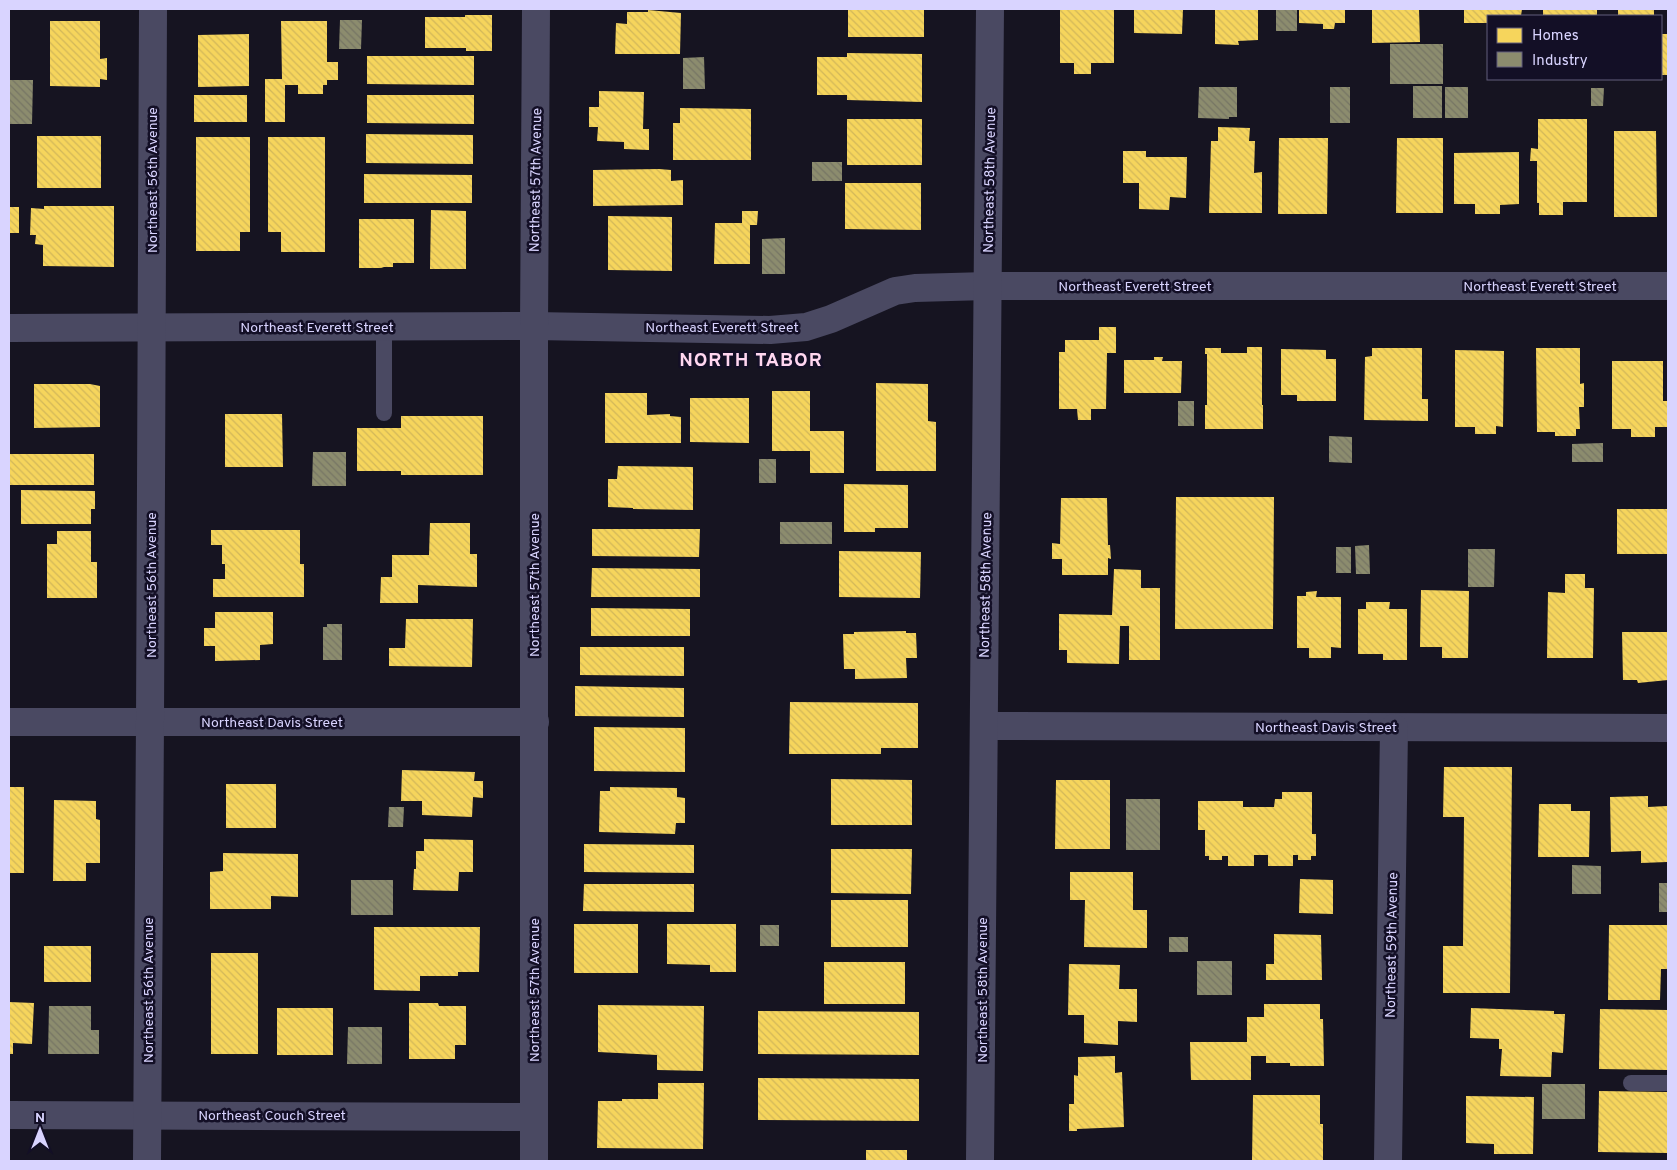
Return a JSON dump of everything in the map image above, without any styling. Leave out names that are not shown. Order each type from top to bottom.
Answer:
[{"type":"street","name":"Northeast 56th Avenue","points":[[147,1161],[153,9]]},
{"type":"street","name":"Northeast 57th Avenue","points":[[534,1161],[536,9]]},
{"type":"street","name":"Northeast 58th Avenue","points":[[980,1161],[990,9]]},
{"type":"street","name":"Northeast Everett Street","points":[[9,328],[534,326],[770,330],[806,327],[832,319],[895,291],[915,288],[988,286],[1668,286]]},
{"type":"street","name":"Northeast Davis Street","points":[[9,722],[535,722]]},
{"type":"street","name":"Northeast Davis Street","points":[[984,726],[1668,728]]},
{"type":"street","name":"Northeast 59th Avenue","points":[[1388,1161],[1394,728]]},
{"type":"street","name":"Northeast Couch Street","points":[[9,1115],[534,1117]]},
{"type":"lane","points":[[384,327],[384,413]]},
{"type":"lane","points":[[1630,1083],[1668,1083]]},
{"type":"building: Homes","points":[[848,9],[924,9],[924,37],[848,37]]},
{"type":"building: Homes","points":[[1060,9],[1114,9],[1114,63],[1091,63],[1091,74],[1074,74],[1074,63],[1060,63]]},
{"type":"building: Homes","points":[[1134,9],[1183,9],[1182,34],[1134,33]]},
{"type":"building: Homes","points":[[1215,9],[1258,9],[1258,40],[1238,41],[1239,45],[1215,44]]},
{"type":"building: Homes","points":[[1299,9],[1345,9],[1345,23],[1335,23],[1334,29],[1323,29],[1323,24],[1299,23]]},
{"type":"building: Homes","points":[[1372,9],[1419,9],[1420,42],[1372,43]]},
{"type":"building: Homes","points":[[1464,9],[1522,9],[1521,15],[1487,15],[1487,23],[1464,23]]},
{"type":"building: Homes","points":[[1543,9],[1597,9],[1597,15],[1543,15]]},
{"type":"building: Homes","points":[[1618,9],[1654,9],[1654,15],[1618,15]]},
{"type":"building: Homes","points":[[648,10],[681,13],[680,54],[615,54],[616,23],[627,24],[627,12],[648,12]]},
{"type":"building: Homes","points":[[465,15],[492,15],[492,51],[466,51],[466,48],[425,48],[425,17],[465,17]]},
{"type":"building: Homes","points":[[50,21],[100,21],[100,59],[107,58],[107,80],[100,79],[100,87],[50,86]]},
{"type":"building: Homes","points":[[281,21],[327,21],[327,62],[338,62],[338,80],[327,80],[327,85],[323,85],[323,94],[298,94],[298,85],[285,85],[285,122],[265,122],[265,79],[282,79]]},
{"type":"building: Homes","points":[[249,34],[249,86],[198,87],[198,35]]},
{"type":"building: Homes","points":[[1662,34],[1668,34],[1668,75],[1662,75]]},
{"type":"building: Homes","points":[[847,53],[922,54],[922,102],[847,100],[847,95],[817,95],[817,57],[847,57]]},
{"type":"building: Homes","points":[[367,56],[474,56],[474,85],[367,84]]},
{"type":"building: Homes","points":[[599,91],[644,92],[643,129],[649,129],[649,150],[624,149],[624,142],[597,141],[598,127],[589,127],[589,107],[599,107]]},
{"type":"building: Homes","points":[[194,95],[247,95],[247,122],[194,122]]},
{"type":"building: Homes","points":[[367,95],[474,95],[474,124],[367,123]]},
{"type":"building: Homes","points":[[680,108],[751,109],[751,160],[673,160],[673,123],[680,123]]},
{"type":"building: Homes","points":[[847,119],[922,119],[922,165],[847,165]]},
{"type":"building: Homes","points":[[1538,119],[1587,119],[1587,202],[1563,202],[1563,215],[1539,215],[1539,203],[1537,203],[1537,161],[1530,161],[1531,148],[1538,149]]},
{"type":"building: Homes","points":[[1218,127],[1250,128],[1249,141],[1255,141],[1254,173],[1262,172],[1262,213],[1209,213],[1211,141],[1218,141]]},
{"type":"building: Homes","points":[[1614,131],[1656,131],[1657,217],[1614,217]]},
{"type":"building: Homes","points":[[366,134],[473,135],[473,164],[366,163]]},
{"type":"building: Homes","points":[[37,136],[101,136],[101,188],[37,188]]},
{"type":"building: Homes","points":[[196,137],[250,137],[250,232],[240,232],[240,251],[196,251]]},
{"type":"building: Homes","points":[[268,137],[325,137],[325,252],[281,252],[281,232],[268,232]]},
{"type":"building: Homes","points":[[1279,138],[1328,138],[1327,214],[1278,214]]},
{"type":"building: Homes","points":[[1397,138],[1443,138],[1443,213],[1396,213]]},
{"type":"building: Homes","points":[[1123,151],[1146,151],[1146,157],[1187,157],[1186,198],[1170,197],[1169,210],[1139,209],[1139,183],[1123,183]]},
{"type":"building: Homes","points":[[1519,152],[1519,204],[1500,205],[1500,214],[1475,214],[1475,204],[1454,204],[1454,153]]},
{"type":"building: Homes","points":[[593,170],[671,170],[671,181],[683,180],[683,205],[593,206]]},
{"type":"building: Homes","points":[[364,174],[472,175],[472,203],[364,203]]},
{"type":"building: Homes","points":[[845,183],[921,183],[921,230],[845,229]]},
{"type":"building: Homes","points":[[44,206],[114,206],[114,267],[43,266],[43,245],[35,244],[36,235],[30,235],[31,208],[44,209]]},
{"type":"building: Homes","points":[[9,207],[19,207],[19,233],[9,233]]},
{"type":"building: Homes","points":[[431,210],[466,211],[466,269],[430,269]]},
{"type":"building: Homes","points":[[742,211],[758,211],[757,225],[750,225],[750,264],[714,264],[715,223],[742,223]]},
{"type":"building: Homes","points":[[608,216],[672,217],[672,271],[608,270]]},
{"type":"building: Homes","points":[[359,219],[414,219],[414,263],[393,263],[393,267],[359,268]]},
{"type":"building: Homes","points":[[1099,327],[1116,327],[1116,353],[1107,353],[1106,409],[1091,409],[1091,420],[1078,420],[1077,409],[1059,409],[1059,352],[1065,352],[1065,340],[1099,340]]},
{"type":"building: Homes","points":[[1247,347],[1262,347],[1263,429],[1205,429],[1207,354],[1205,354],[1205,348],[1221,348],[1221,353],[1247,353]]},
{"type":"building: Homes","points":[[1372,348],[1422,348],[1422,399],[1428,399],[1428,421],[1364,420],[1365,357],[1372,356]]},
{"type":"building: Homes","points":[[1536,348],[1580,348],[1580,384],[1584,383],[1584,407],[1579,407],[1580,429],[1576,429],[1576,436],[1555,436],[1555,432],[1537,432]]},
{"type":"building: Homes","points":[[1281,349],[1326,350],[1326,359],[1336,359],[1336,401],[1297,401],[1297,395],[1281,395]]},
{"type":"building: Homes","points":[[1455,350],[1504,351],[1503,427],[1496,426],[1496,434],[1475,434],[1475,427],[1455,427]]},
{"type":"building: Homes","points":[[1154,357],[1163,357],[1162,361],[1182,361],[1181,393],[1124,393],[1124,360],[1154,360]]},
{"type":"building: Homes","points":[[1612,361],[1663,361],[1663,401],[1668,401],[1668,427],[1655,427],[1655,437],[1631,437],[1631,429],[1612,429]]},
{"type":"building: Homes","points":[[876,383],[928,384],[928,421],[936,422],[936,471],[876,471]]},
{"type":"building: Homes","points":[[34,384],[90,384],[100,386],[100,427],[34,428]]},
{"type":"building: Homes","points":[[772,391],[810,391],[810,431],[844,431],[844,473],[810,473],[810,451],[772,451]]},
{"type":"building: Homes","points":[[605,393],[647,393],[647,415],[670,414],[670,416],[681,417],[681,443],[605,443]]},
{"type":"building: Homes","points":[[690,398],[749,398],[749,443],[690,442]]},
{"type":"building: Homes","points":[[225,414],[282,414],[283,467],[225,467]]},
{"type":"building: Homes","points":[[401,416],[483,416],[483,475],[401,475],[401,471],[357,471],[357,428],[401,428]]},
{"type":"building: Homes","points":[[9,454],[94,454],[94,485],[9,485]]},
{"type":"building: Homes","points":[[618,466],[693,467],[693,510],[608,507],[608,479],[617,479]]},
{"type":"building: Homes","points":[[844,484],[908,485],[908,528],[875,528],[875,532],[844,532]]},
{"type":"building: Homes","points":[[21,490],[95,491],[95,509],[91,509],[91,524],[21,524]]},
{"type":"building: Homes","points":[[1176,497],[1274,497],[1273,629],[1175,629]]},
{"type":"building: Homes","points":[[1061,498],[1107,498],[1108,545],[1110,545],[1111,559],[1108,558],[1108,575],[1062,575],[1062,559],[1052,559],[1052,543],[1060,544]]},
{"type":"building: Homes","points":[[1617,509],[1668,509],[1668,554],[1617,554]]},
{"type":"building: Homes","points":[[430,523],[470,523],[470,554],[477,554],[477,587],[418,585],[418,603],[380,603],[381,577],[392,577],[392,555],[429,555]]},
{"type":"building: Homes","points":[[592,529],[700,529],[699,557],[592,556]]},
{"type":"building: Homes","points":[[211,530],[300,530],[300,564],[304,564],[304,597],[213,597],[213,579],[225,579],[225,564],[222,564],[222,545],[211,545]]},
{"type":"building: Homes","points":[[57,531],[91,531],[91,562],[97,562],[97,598],[47,598],[47,544],[57,544]]},
{"type":"building: Homes","points":[[839,551],[921,552],[920,598],[839,597]]},
{"type":"building: Homes","points":[[592,568],[700,569],[700,597],[591,597]]},
{"type":"building: Homes","points":[[1114,569],[1141,570],[1141,588],[1160,588],[1160,660],[1129,660],[1129,626],[1120,626],[1119,664],[1067,663],[1067,650],[1059,650],[1059,614],[1112,615]]},
{"type":"building: Homes","points":[[1565,574],[1585,574],[1585,588],[1594,588],[1593,658],[1547,658],[1548,592],[1565,593]]},
{"type":"building: Homes","points":[[1421,590],[1469,591],[1468,658],[1442,658],[1442,647],[1420,647]]},
{"type":"building: Homes","points":[[1317,591],[1316,597],[1341,597],[1341,648],[1331,647],[1331,658],[1309,658],[1309,648],[1297,648],[1297,596],[1306,596],[1306,592]]},
{"type":"building: Homes","points":[[1366,602],[1390,602],[1389,609],[1407,609],[1407,660],[1383,660],[1383,654],[1358,654],[1358,609],[1366,609]]},
{"type":"building: Homes","points":[[591,608],[690,609],[690,636],[591,636]]},
{"type":"building: Homes","points":[[215,612],[273,612],[273,644],[260,645],[260,660],[215,661],[215,646],[204,646],[204,628],[215,628]]},
{"type":"building: Homes","points":[[406,619],[473,619],[472,667],[389,666],[389,648],[405,648]]},
{"type":"building: Homes","points":[[906,631],[906,633],[916,633],[917,658],[906,658],[907,678],[855,679],[855,669],[844,669],[843,634]]},
{"type":"building: Homes","points":[[1622,632],[1668,632],[1668,680],[1638,683],[1637,680],[1623,680]]},
{"type":"building: Homes","points":[[580,647],[684,647],[684,676],[580,675]]},
{"type":"building: Homes","points":[[575,686],[684,688],[684,717],[575,716]]},
{"type":"building: Homes","points":[[790,702],[918,703],[918,748],[881,748],[881,754],[789,754]]},
{"type":"building: Homes","points":[[594,727],[685,728],[685,772],[594,771]]},
{"type":"building: Homes","points":[[1444,767],[1512,767],[1510,993],[1443,993],[1443,946],[1463,946],[1464,817],[1443,817]]},
{"type":"building: Homes","points":[[402,770],[475,772],[474,781],[483,781],[483,798],[473,797],[472,817],[422,815],[422,801],[401,801]]},
{"type":"building: Homes","points":[[831,779],[912,780],[912,825],[831,825]]},
{"type":"building: Homes","points":[[1056,780],[1110,780],[1110,849],[1055,849]]},
{"type":"building: Homes","points":[[226,784],[276,784],[276,828],[226,828]]},
{"type":"building: Homes","points":[[9,787],[24,787],[24,873],[9,873]]},
{"type":"building: Homes","points":[[610,787],[677,788],[677,797],[685,798],[685,823],[676,823],[675,834],[599,832],[600,791],[610,791]]},
{"type":"building: Homes","points":[[1282,792],[1312,792],[1312,834],[1316,834],[1316,856],[1311,856],[1311,860],[1298,860],[1298,855],[1293,855],[1293,866],[1268,866],[1268,855],[1254,855],[1254,866],[1228,866],[1228,856],[1222,856],[1222,860],[1209,860],[1209,856],[1205,856],[1205,830],[1198,830],[1198,801],[1243,801],[1243,807],[1274,807],[1275,799],[1282,799]]},
{"type":"building: Homes","points":[[1648,796],[1648,807],[1667,806],[1667,862],[1641,863],[1641,851],[1611,852],[1610,797]]},
{"type":"building: Homes","points":[[54,800],[96,801],[96,819],[100,820],[100,863],[86,863],[86,881],[53,881]]},
{"type":"building: Homes","points":[[1539,804],[1571,804],[1571,811],[1590,811],[1589,857],[1538,857]]},
{"type":"building: Homes","points":[[424,839],[473,840],[473,872],[459,872],[458,891],[413,890],[416,851],[424,851]]},
{"type":"building: Homes","points":[[584,844],[694,845],[694,873],[584,872]]},
{"type":"building: Homes","points":[[831,849],[912,849],[911,894],[831,893]]},
{"type":"building: Homes","points":[[223,853],[298,854],[298,897],[271,896],[271,909],[210,909],[210,872],[223,871]]},
{"type":"building: Homes","points":[[1070,872],[1133,872],[1133,910],[1147,910],[1147,948],[1084,947],[1085,900],[1070,900]]},
{"type":"building: Homes","points":[[1300,879],[1333,880],[1333,914],[1299,913]]},
{"type":"building: Homes","points":[[584,884],[694,884],[694,912],[583,911]]},
{"type":"building: Homes","points":[[831,900],[908,900],[908,947],[831,947]]},
{"type":"building: Homes","points":[[574,924],[638,924],[638,973],[574,973]]},
{"type":"building: Homes","points":[[667,924],[736,924],[736,972],[710,972],[710,965],[667,964]]},
{"type":"building: Homes","points":[[1609,925],[1668,925],[1668,969],[1661,969],[1660,1000],[1608,1000]]},
{"type":"building: Homes","points":[[374,927],[480,927],[479,972],[458,972],[458,976],[420,976],[420,991],[374,990]]},
{"type":"building: Homes","points":[[1274,934],[1321,935],[1322,980],[1266,980],[1266,964],[1274,964]]},
{"type":"building: Homes","points":[[44,946],[91,946],[91,982],[44,982]]},
{"type":"building: Homes","points":[[211,953],[258,953],[258,1054],[211,1054]]},
{"type":"building: Homes","points":[[824,962],[905,962],[905,1004],[824,1004]]},
{"type":"building: Homes","points":[[1069,964],[1120,965],[1119,989],[1137,989],[1137,1022],[1118,1021],[1118,1045],[1084,1043],[1084,1015],[1068,1015]]},
{"type":"building: Homes","points":[[9,1002],[34,1003],[32,1044],[13,1043],[13,1054],[9,1054]]},
{"type":"building: Homes","points":[[409,1003],[438,1003],[439,1006],[466,1006],[466,1045],[455,1045],[455,1059],[409,1059]]},
{"type":"building: Homes","points":[[1264,1004],[1320,1004],[1320,1019],[1323,1019],[1324,1066],[1290,1066],[1290,1063],[1266,1063],[1266,1056],[1251,1056],[1251,1080],[1191,1080],[1190,1042],[1247,1042],[1247,1017],[1264,1017]]},
{"type":"building: Homes","points":[[598,1005],[704,1006],[703,1071],[657,1070],[657,1055],[598,1052]]},
{"type":"building: Homes","points":[[277,1008],[333,1008],[333,1055],[277,1055]]},
{"type":"building: Homes","points":[[1471,1008],[1554,1011],[1554,1014],[1565,1014],[1563,1053],[1552,1052],[1551,1077],[1500,1076],[1502,1049],[1499,1049],[1499,1039],[1470,1038]]},
{"type":"building: Homes","points":[[1600,1009],[1668,1010],[1668,1070],[1599,1069]]},
{"type":"building: Homes","points":[[758,1011],[919,1012],[919,1055],[758,1054]]},
{"type":"building: Homes","points":[[1115,1056],[1115,1073],[1122,1072],[1124,1127],[1069,1131],[1069,1104],[1074,1104],[1074,1075],[1078,1076],[1078,1057]]},
{"type":"building: Homes","points":[[758,1078],[919,1079],[919,1121],[758,1120]]},
{"type":"building: Homes","points":[[658,1083],[704,1083],[703,1149],[597,1148],[598,1101],[658,1099]]},
{"type":"building: Homes","points":[[1599,1091],[1668,1092],[1668,1153],[1598,1152]]},
{"type":"building: Homes","points":[[1253,1095],[1320,1095],[1320,1124],[1323,1124],[1323,1161],[1252,1161]]},
{"type":"building: Homes","points":[[1466,1096],[1534,1097],[1533,1154],[1494,1154],[1494,1144],[1466,1143]]},
{"type":"building: Homes","points":[[866,1150],[907,1150],[907,1161],[866,1161]]},
{"type":"building: Industry","points":[[1276,9],[1297,9],[1297,31],[1276,31]]},
{"type":"building: Industry","points":[[340,20],[362,20],[361,49],[339,49]]},
{"type":"building: Industry","points":[[1390,44],[1443,44],[1443,84],[1390,84]]},
{"type":"building: Industry","points":[[704,57],[705,89],[683,89],[683,58]]},
{"type":"building: Industry","points":[[9,80],[33,80],[32,124],[9,124]]},
{"type":"building: Industry","points":[[1413,86],[1442,86],[1442,118],[1413,118]]},
{"type":"building: Industry","points":[[1199,87],[1237,87],[1237,117],[1229,117],[1229,119],[1198,118]]},
{"type":"building: Industry","points":[[1330,87],[1350,87],[1350,123],[1330,123]]},
{"type":"building: Industry","points":[[1445,87],[1468,87],[1468,118],[1445,118]]},
{"type":"building: Industry","points":[[1591,88],[1604,88],[1603,106],[1591,106]]},
{"type":"building: Industry","points":[[812,162],[842,162],[842,181],[812,181]]},
{"type":"building: Industry","points":[[785,238],[785,274],[762,274],[762,239]]},
{"type":"building: Industry","points":[[1178,401],[1194,401],[1194,426],[1178,426]]},
{"type":"building: Industry","points":[[1329,436],[1352,437],[1352,463],[1329,462]]},
{"type":"building: Industry","points":[[1603,443],[1603,462],[1572,462],[1572,444]]},
{"type":"building: Industry","points":[[313,452],[346,452],[346,486],[312,486]]},
{"type":"building: Industry","points":[[759,459],[776,459],[776,483],[759,483]]},
{"type":"building: Industry","points":[[780,522],[832,522],[832,544],[780,544]]},
{"type":"building: Industry","points":[[1369,545],[1370,574],[1356,574],[1355,546]]},
{"type":"building: Industry","points":[[1336,547],[1351,547],[1351,573],[1336,573]]},
{"type":"building: Industry","points":[[1468,549],[1495,549],[1494,587],[1468,587]]},
{"type":"building: Industry","points":[[327,624],[342,624],[342,660],[323,660],[323,627],[327,627]]},
{"type":"building: Industry","points":[[1126,799],[1160,799],[1160,850],[1126,850]]},
{"type":"building: Industry","points":[[389,807],[404,807],[403,827],[388,827]]},
{"type":"building: Industry","points":[[1572,865],[1601,866],[1601,894],[1572,894]]},
{"type":"building: Industry","points":[[351,880],[393,880],[393,915],[351,915]]},
{"type":"building: Industry","points":[[1659,883],[1668,883],[1668,912],[1659,912]]},
{"type":"building: Industry","points":[[760,925],[779,925],[779,946],[760,946]]},
{"type":"building: Industry","points":[[1169,937],[1188,937],[1188,952],[1169,952]]},
{"type":"building: Industry","points":[[1197,961],[1232,961],[1232,995],[1197,995]]},
{"type":"building: Industry","points":[[49,1006],[91,1006],[91,1030],[99,1030],[99,1054],[48,1054]]},
{"type":"building: Industry","points":[[348,1027],[382,1027],[382,1064],[347,1064]]},
{"type":"building: Industry","points":[[1542,1084],[1585,1084],[1585,1119],[1542,1119]]},
{"type":"district","name":"NORTH TABOR","points":[[751,359]]}]
